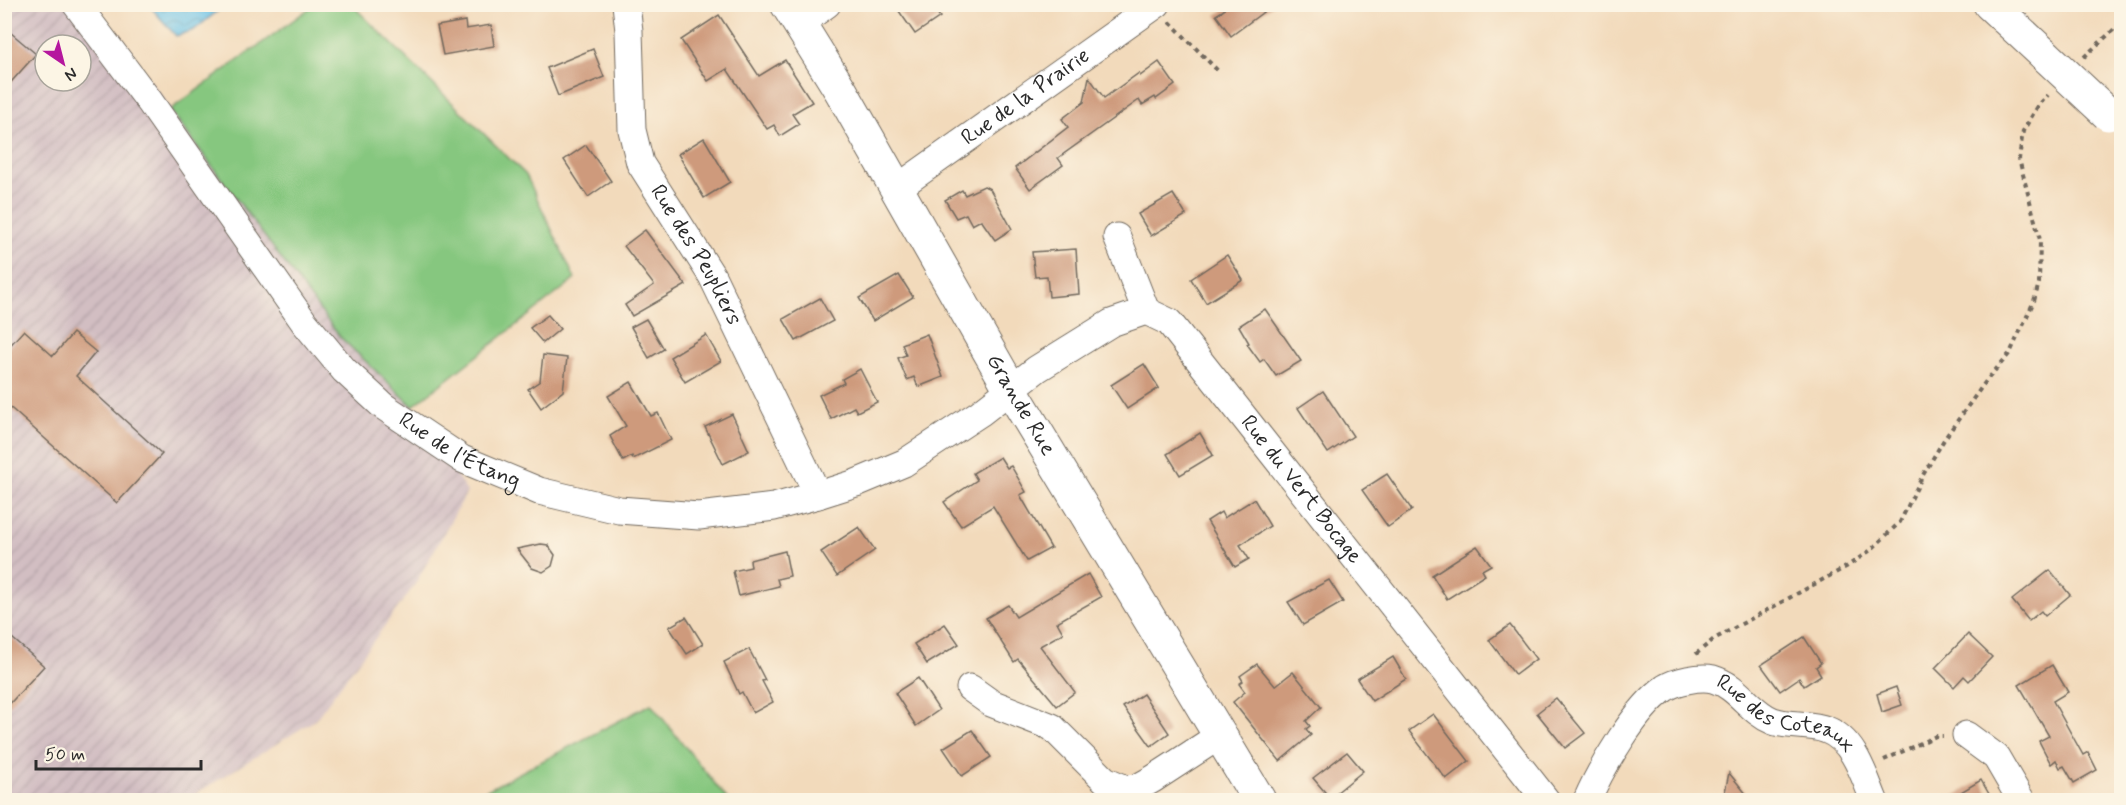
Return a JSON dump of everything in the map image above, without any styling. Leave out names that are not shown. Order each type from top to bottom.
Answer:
[{"type":"street","name":"Rue de l'Étang","points":[[76,4],[150,102],[304,322],[344,370],[383,406],[462,459],[539,491],[619,510],[699,516],[774,507],[856,483],[904,463],[980,413],[1010,388]]},
{"type":"street","name":"Rue des Peupliers","points":[[627,4],[632,130],[640,163],[712,276],[818,495]]},
{"type":"street","points":[[793,14],[827,4]]},
{"type":"street","points":[[1990,4],[2114,120]]},
{"type":"street","name":"Rue de la Prairie","points":[[896,189],[1156,5]]},
{"type":"street","name":"Grande Rue","points":[[793,14],[841,91],[1010,388],[1259,801]]},
{"type":"street","points":[[1010,388],[1111,323],[1146,311],[1117,237]]},
{"type":"street","name":"Rue du Vert Bocage","points":[[1146,311],[1169,322],[1546,801]]},
{"type":"street","name":"Rue des Coteaux","points":[[1587,801],[1620,741],[1647,704],[1665,688],[1684,680],[1713,679],[1740,694],[1760,713],[1773,721],[1827,730],[1846,742],[1874,801]]},
{"type":"street","points":[[970,688],[991,703],[1052,727],[1105,780],[1126,789],[1137,788],[1153,779],[1219,736]]},
{"type":"street","points":[[1966,735],[1996,757],[2021,801]]},
{"type":"path","points":[[1156,5],[1220,74]]},
{"type":"path","points":[[2082,59],[2121,22]]},
{"type":"path","points":[[1690,659],[1714,639],[1846,567],[1871,550],[1893,529],[1900,522],[1923,475],[1946,438],[1986,381],[2010,353],[2034,300],[2039,283],[2040,240],[2019,159],[2023,131],[2038,106],[2053,90]]},
{"type":"path","points":[[1861,770],[1935,736],[1966,735]]},
{"type":"shaded area","points":[[5,5],[94,5],[340,337],[413,406],[467,492],[414,586],[315,720],[186,800],[5,800]]},
{"type":"green space","points":[[314,5],[352,5],[526,175],[575,279],[413,406],[340,337],[170,110]]},
{"type":"green space","points":[[651,704],[728,800],[468,800]]},
{"type":"water","points":[[149,5],[225,5],[194,30],[176,36]]},
{"type":"building","points":[[894,4],[931,4],[940,17],[915,34]]},
{"type":"building","points":[[1225,4],[1274,4],[1231,36],[1216,15],[1224,10]]},
{"type":"building","points":[[719,15],[759,76],[785,60],[812,102],[792,114],[799,124],[780,136],[774,125],[767,129],[727,69],[708,81],[681,40]]},
{"type":"building","points":[[465,21],[466,29],[491,25],[494,46],[443,55],[437,26]]},
{"type":"building","points":[[4,27],[33,51],[33,57],[4,90]]},
{"type":"building","points":[[593,49],[604,77],[558,96],[547,68]]},
{"type":"building","points":[[1159,62],[1175,85],[1156,99],[1155,97],[1142,105],[1139,100],[1058,158],[1063,165],[1030,189],[1015,168],[1068,127],[1062,119],[1084,102],[1089,77],[1104,98]]},
{"type":"building","points":[[704,138],[730,182],[704,198],[678,154]]},
{"type":"building","points":[[586,145],[611,181],[588,197],[564,160]]},
{"type":"building","points":[[984,186],[990,189],[1012,229],[995,240],[981,220],[972,225],[966,214],[956,218],[945,200],[962,190],[965,195]]},
{"type":"building","points":[[1173,194],[1186,215],[1151,236],[1138,214]]},
{"type":"building","points":[[645,230],[686,285],[632,316],[625,305],[654,285],[624,246]]},
{"type":"building","points":[[1076,249],[1079,294],[1049,297],[1047,276],[1035,277],[1032,252]]},
{"type":"building","points":[[1227,255],[1243,280],[1206,303],[1191,279]]},
{"type":"building","points":[[899,275],[913,297],[873,321],[859,298]]},
{"type":"building","points":[[820,298],[833,321],[796,341],[783,319]]},
{"type":"building","points":[[1265,309],[1301,361],[1276,376],[1264,359],[1260,362],[1247,344],[1249,343],[1239,326]]},
{"type":"building","points":[[548,315],[560,329],[543,343],[530,328]]},
{"type":"building","points":[[646,319],[664,349],[649,358],[631,327]]},
{"type":"building","points":[[24,330],[53,356],[73,333],[96,352],[76,376],[162,454],[117,503],[4,402],[4,352]]},
{"type":"building","points":[[927,334],[943,377],[918,387],[914,377],[907,380],[898,358],[906,355],[902,344]]},
{"type":"building","points":[[706,335],[721,361],[685,382],[670,357]]},
{"type":"building","points":[[543,355],[567,358],[563,391],[541,408],[528,389],[540,381]]},
{"type":"building","points":[[1144,364],[1159,388],[1127,409],[1111,385]]},
{"type":"building","points":[[860,369],[877,402],[857,412],[854,407],[831,419],[819,395],[844,383],[842,379]]},
{"type":"building","points":[[631,382],[651,416],[658,413],[671,440],[633,459],[632,456],[623,461],[610,436],[626,426],[608,396]]},
{"type":"building","points":[[1323,391],[1353,436],[1328,453],[1298,408]]},
{"type":"building","points":[[732,414],[749,451],[723,464],[705,427]]},
{"type":"building","points":[[1200,433],[1213,455],[1180,475],[1167,454]]},
{"type":"building","points":[[1000,457],[1007,468],[1011,466],[1026,492],[1020,495],[1051,548],[1027,561],[993,506],[961,526],[944,502],[977,480],[973,473]]},
{"type":"building","points":[[1387,474],[1412,510],[1388,527],[1362,490]]},
{"type":"building","points":[[1254,499],[1270,526],[1240,545],[1249,559],[1235,567],[1207,521],[1221,512],[1224,518]]},
{"type":"building","points":[[859,527],[875,550],[837,576],[821,552]]},
{"type":"building","points":[[541,544],[548,545],[555,555],[552,566],[543,572],[532,568],[517,549]]},
{"type":"building","points":[[1477,546],[1491,565],[1482,570],[1485,575],[1447,599],[1432,575]]},
{"type":"building","points":[[785,551],[790,576],[777,579],[779,586],[739,596],[733,571],[751,567],[750,560]]},
{"type":"building","points":[[2050,570],[2070,595],[2045,616],[2041,611],[2029,621],[2012,600]]},
{"type":"building","points":[[1088,574],[1101,597],[1057,622],[1063,633],[1040,646],[1075,692],[1057,706],[1018,659],[1014,662],[986,618],[1008,605],[1016,617]]},
{"type":"building","points":[[1329,580],[1343,602],[1303,625],[1288,602]]},
{"type":"building","points":[[686,617],[703,644],[687,654],[669,627]]},
{"type":"building","points":[[945,624],[959,644],[927,664],[914,644]]},
{"type":"building","points":[[1510,625],[1536,659],[1515,675],[1489,640]]},
{"type":"building","points":[[4,631],[44,666],[4,710]]},
{"type":"building","points":[[1968,634],[1992,657],[1969,681],[1964,676],[1954,687],[1935,668]]},
{"type":"building","points":[[1804,637],[1821,663],[1816,667],[1821,675],[1804,686],[1799,678],[1780,691],[1761,665]]},
{"type":"building","points":[[749,649],[773,702],[753,713],[742,692],[739,694],[724,662]]},
{"type":"building","points":[[1393,657],[1406,679],[1372,701],[1357,679]]},
{"type":"building","points":[[1257,664],[1275,686],[1293,672],[1321,707],[1306,721],[1310,726],[1306,729],[1311,735],[1280,761],[1233,702],[1245,692],[1239,684],[1243,681],[1240,676]]},
{"type":"building","points":[[2052,665],[2068,692],[2053,701],[2083,755],[2088,752],[2097,770],[2074,783],[2064,766],[2060,768],[2056,760],[2051,764],[2039,741],[2049,736],[2019,685]]},
{"type":"building","points":[[918,678],[939,710],[916,726],[895,693]]},
{"type":"building","points":[[1896,687],[1902,705],[1882,712],[1877,694]]},
{"type":"building","points":[[1143,694],[1169,733],[1151,746],[1123,707]]},
{"type":"building","points":[[1556,698],[1585,733],[1565,748],[1537,713]]},
{"type":"building","points":[[1433,714],[1469,761],[1446,779],[1409,731]]},
{"type":"building","points":[[972,730],[991,757],[962,776],[943,748]]},
{"type":"building","points":[[1347,752],[1363,771],[1330,798],[1313,778]]},
{"type":"building","points":[[1729,773],[1752,801],[1723,801]]},
{"type":"building","points":[[1981,780],[1993,801],[1946,801]]}]
